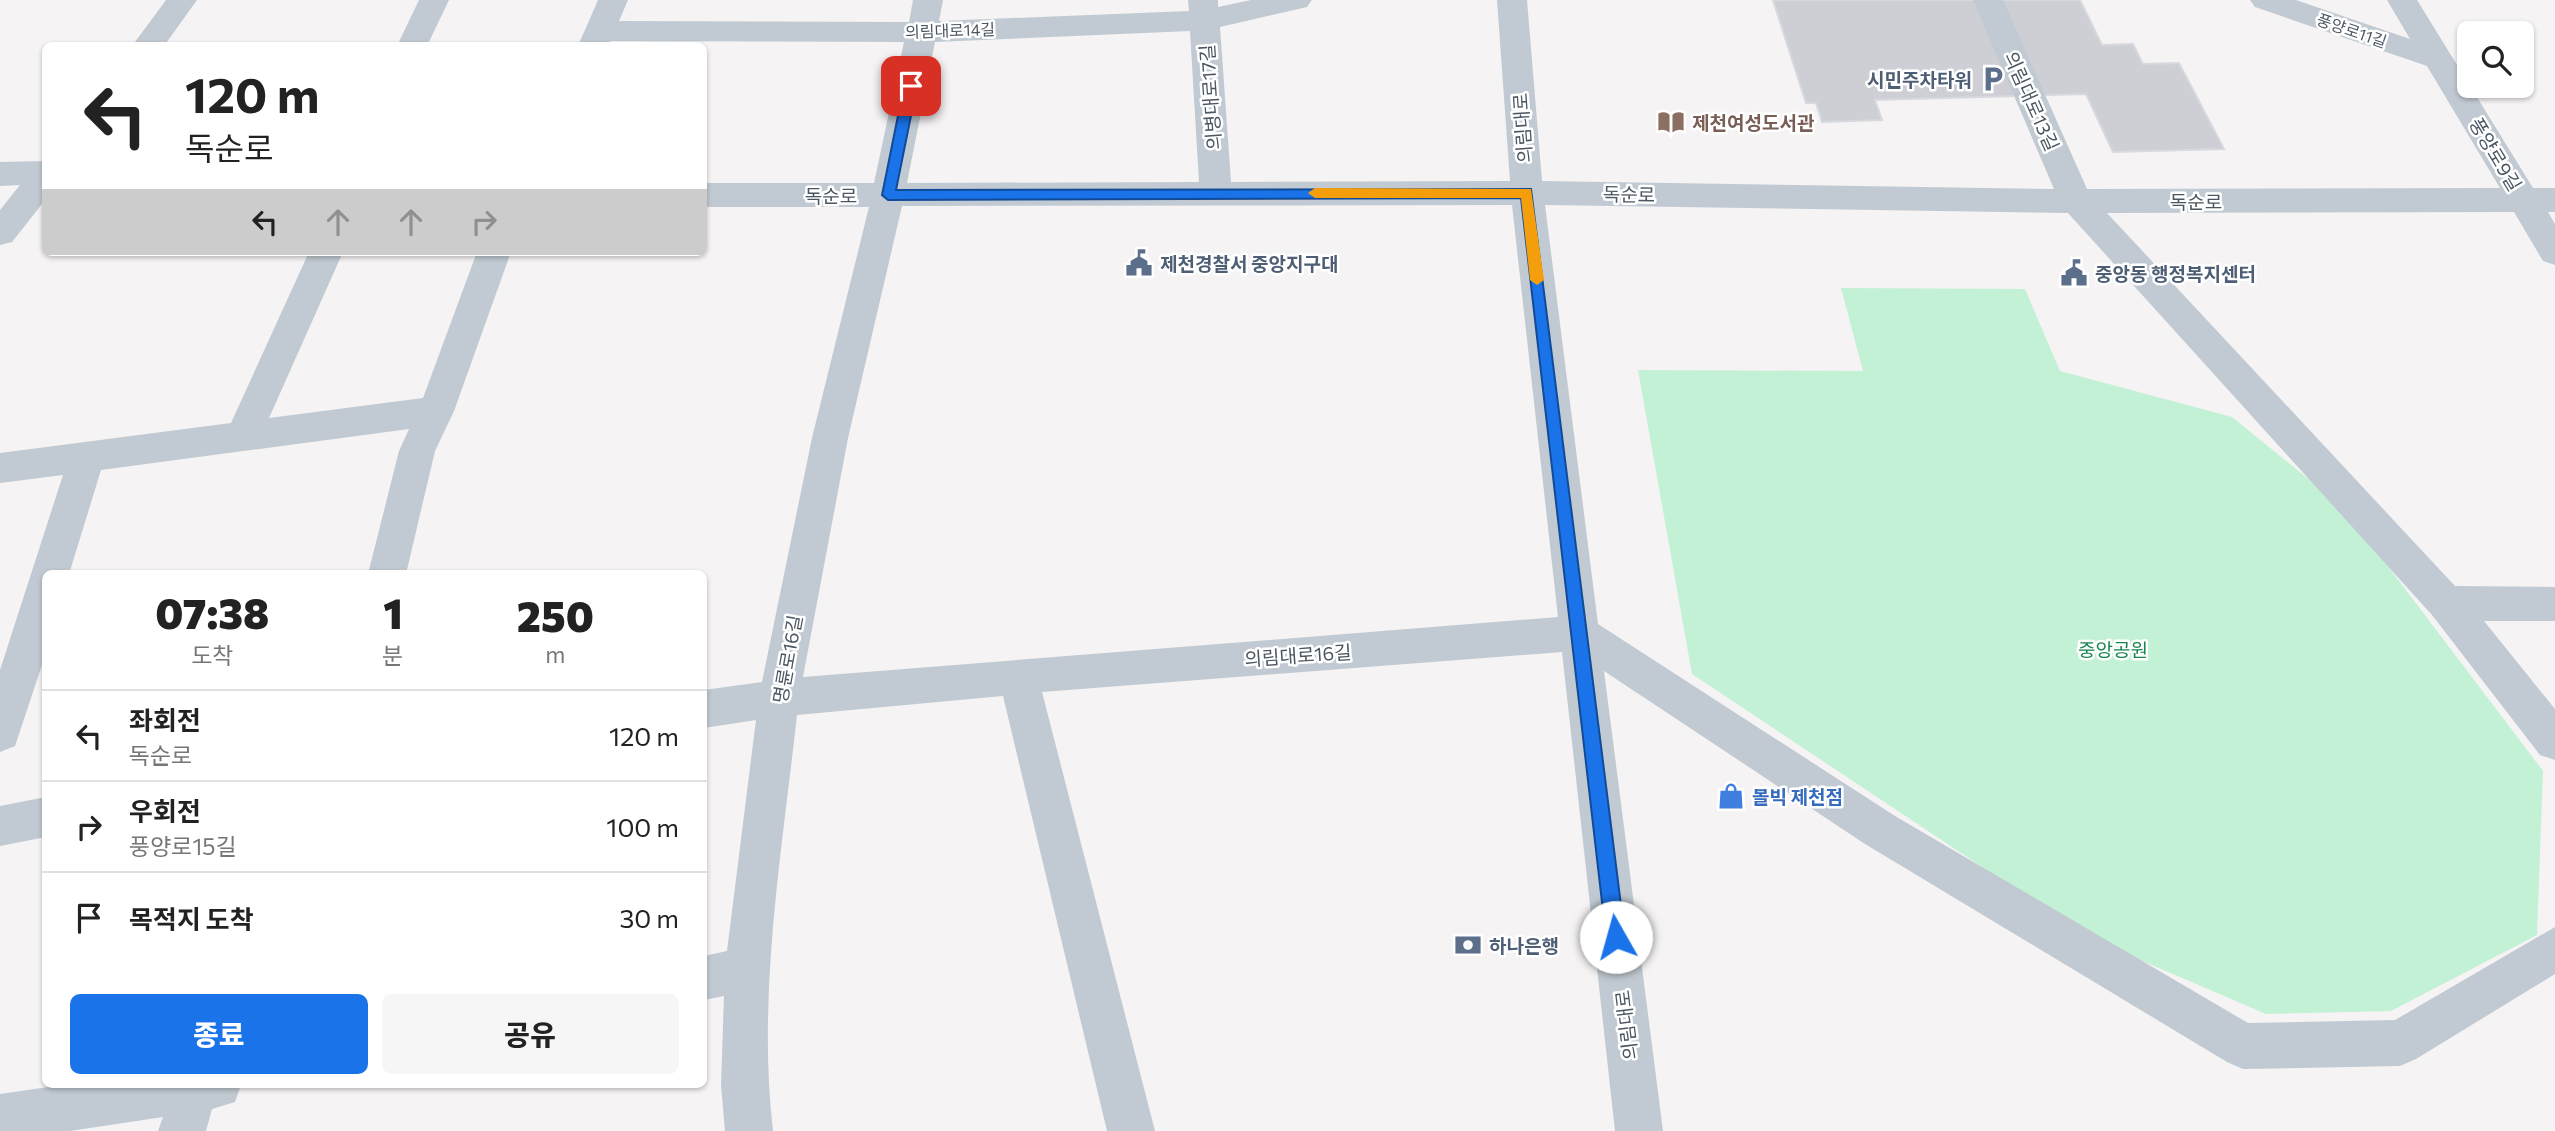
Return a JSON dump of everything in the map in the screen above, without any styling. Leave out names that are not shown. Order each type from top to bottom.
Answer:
[{"type":"street","points":[[150,42],[182,0]]},
{"type":"street","points":[[414,42],[434,0]]},
{"type":"street","points":[[597,38],[613,0]]},
{"type":"street","name":"명륜로16길","points":[[749,1131],[744,1086],[747,969],[779,698],[830,438],[888,195],[928,0]]},
{"type":"street","name":"의림대로14길","points":[[597,38],[922,32],[1297,0]]},
{"type":"street","name":"의림대로","points":[[1512,0],[1527,193],[1639,1131]]},
{"type":"street","name":"의림대로13길","points":[[1988,0],[2076,201],[2446,603],[2555,741]]},
{"type":"street","name":"풍양로11길","points":[[2265,0],[2438,59]]},
{"type":"street","name":"풍양로9길","points":[[2402,0],[2438,59],[2540,200],[2555,252]]},
{"type":"street","name":"의병대로17길","points":[[1204,10],[1216,194]]},
{"type":"street","points":[[0,174],[42,175]]},
{"type":"street","points":[[0,233],[42,180]]},
{"type":"street","name":"독순로","points":[[707,195],[1527,193],[2076,201],[2540,200]]},
{"type":"street","points":[[243,436],[324,256]]},
{"type":"street","points":[[388,570],[417,452],[436,411],[493,256]]},
{"type":"street","points":[[0,468],[436,411]]},
{"type":"street","points":[[51,570],[87,457]]},
{"type":"street","points":[[0,733],[42,602]]},
{"type":"street","points":[[2446,603],[2555,604]]},
{"type":"street","points":[[1579,634],[1880,830],[2243,1046],[2400,1043],[2555,949]]},
{"type":"street","name":"의림대로16길","points":[[707,709],[779,698],[1018,676],[1579,634]]},
{"type":"street","points":[[1018,676],[1131,1131]]},
{"type":"street","points":[[0,826],[42,818]]},
{"type":"street","points":[[707,977],[747,969]]},
{"type":"street","points":[[0,1118],[198,1102]]},
{"type":"green space","name":"중앙공원","points":[[1841,288],[2025,289],[2060,371],[2232,417],[2343,507],[2543,771],[2537,935],[2391,1011],[2266,1014],[2089,938],[1692,674],[1638,370],[1863,371]]},
{"type":"building","name":"시민주차타워","points":[[1773,0],[2080,0],[2102,45],[2133,44],[2143,64],[2179,63],[2224,149],[2113,152],[2086,94],[1875,100],[1882,120],[1822,122],[1816,103],[1806,103]]},
{"type":"slow traffic","points":[[1315,193],[1527,193],[1537,280]]},
{"type":"place","name":"시민주차타워","points":[[1993,79]]},
{"type":"place","name":"제천여성도서관","points":[[1671,122]]},
{"type":"place","name":"제천경찰서 중앙지구대","points":[[1139,263]]},
{"type":"place","name":"중앙동 행정복지센터","points":[[2074,273]]},
{"type":"place","name":"볼빅 제천점","points":[[1731,796]]},
{"type":"place","name":"하나은행","points":[[1468,945]]},
{"type":"route","points":[[911,86],[888,195],[1527,193],[1616,937]]}]
